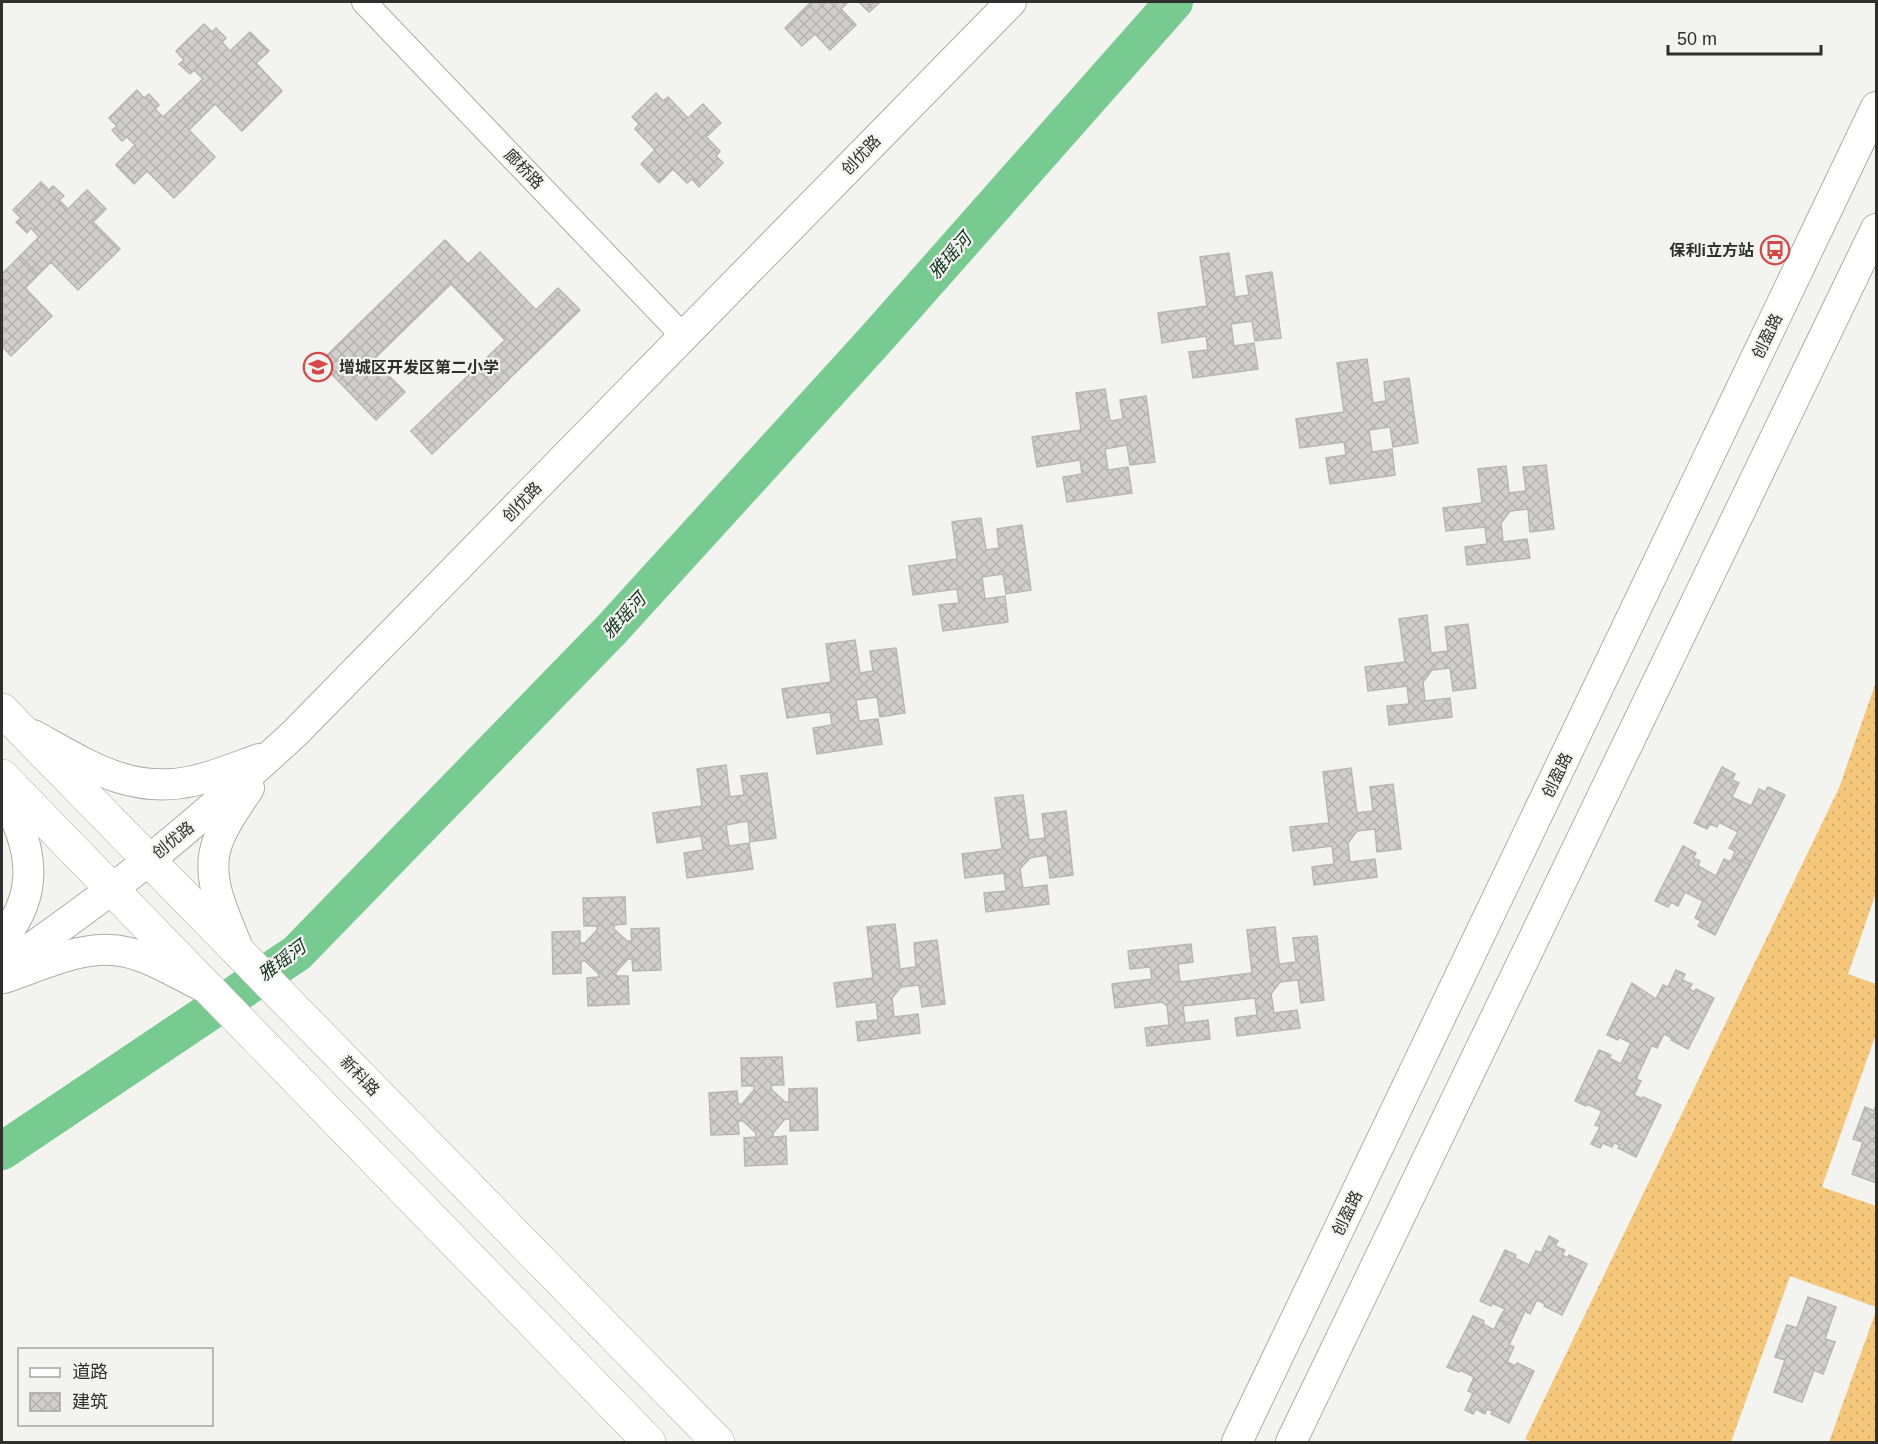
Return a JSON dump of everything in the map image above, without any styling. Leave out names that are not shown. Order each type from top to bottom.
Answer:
[{"type":"main road","name":"新科路","points":[[10,719],[718,1443]]},
{"type":"main road","points":[[2,776],[649,1443]]},
{"type":"street","name":"廊桥路","points":[[364,2],[684,337]]},
{"type":"street","name":"创优路","points":[[2,969],[149,861],[270,756],[340,688],[1011,2]]},
{"type":"street","name":"创盈路","points":[[1237,1443],[1876,107]]},
{"type":"street","points":[[1291,1443],[1876,230]]},
{"type":"street","points":[[10,719],[96,769],[128,781],[146,784],[162,785],[194,781],[270,756]]},
{"type":"street","points":[[240,954],[213,880],[214,853],[224,828],[270,756]]},
{"type":"street","points":[[2,786],[27,846],[29,864],[26,895],[2,942]]},
{"type":"street","points":[[2,979],[76,954],[106,949],[140,956],[207,988]]},
{"type":"shaded area","points":[[1876,682],[1876,893],[1848,974],[1876,984],[1876,1034],[1822,1187],[1876,1206],[1876,1307],[1790,1276],[1731,1442],[1533,1442],[1525,1439],[1839,788]]},
{"type":"shaded area","points":[[1876,1311],[1876,1442],[1829,1442]]},
{"type":"building","points":[[811,2],[848,2],[841,9],[856,25],[830,50],[815,34],[802,46],[785,28]]},
{"type":"building","points":[[859,2],[880,2],[869,12]]},
{"type":"building","points":[[204,24],[212,32],[216,28],[226,38],[222,42],[230,51],[250,32],[269,51],[256,63],[282,91],[242,131],[215,104],[202,117],[183,98],[203,79],[194,70],[190,74],[179,64],[184,60],[176,51]]},
{"type":"building","points":[[137,90],[144,98],[149,94],[159,105],[155,109],[163,117],[183,98],[202,117],[189,130],[215,157],[174,198],[147,171],[134,184],[116,165],[135,145],[127,137],[122,141],[112,130],[117,126],[109,118]]},
{"type":"building","points":[[656,93],[663,101],[668,97],[688,118],[703,104],[721,123],[706,137],[720,151],[716,156],[723,163],[699,187],[692,179],[687,183],[673,169],[659,183],[641,164],[655,150],[635,129],[639,124],[632,117]]},
{"type":"building","points":[[41,182],[49,190],[53,186],[64,196],[59,200],[68,209],[87,190],[106,209],[93,222],[120,249],[78,290],[51,262],[38,275],[20,256],[39,237],[31,228],[27,233],[16,222],[21,218],[13,210]]},
{"type":"building","points":[[445,240],[468,264],[480,252],[536,310],[558,288],[580,310],[432,454],[411,431],[505,340],[451,284],[373,360],[405,392],[376,420],[320,362]]},
{"type":"building","points":[[1229,253],[1235,297],[1249,295],[1246,276],[1272,272],[1281,338],[1255,341],[1252,321],[1231,324],[1234,346],[1254,343],[1258,369],[1193,378],[1189,352],[1208,350],[1206,336],[1162,343],[1158,313],[1207,306],[1200,257]]},
{"type":"building","points":[[20,256],[38,275],[25,288],[52,316],[11,356],[2,346],[2,274]]},
{"type":"building","points":[[1367,359],[1373,403],[1386,401],[1384,382],[1409,378],[1418,443],[1393,447],[1390,427],[1369,430],[1372,452],[1392,449],[1395,475],[1330,484],[1326,458],[1346,455],[1344,442],[1300,448],[1296,419],[1344,412],[1337,363]]},
{"type":"building","points":[[1105,389],[1110,421],[1123,419],[1120,400],[1146,396],[1155,462],[1130,465],[1127,445],[1105,449],[1108,470],[1128,467],[1132,493],[1067,502],[1063,477],[1082,474],[1080,460],[1037,467],[1032,437],[1081,430],[1076,393]]},
{"type":"building","points":[[1546,465],[1554,529],[1530,532],[1528,509],[1510,511],[1501,523],[1503,542],[1527,539],[1530,558],[1467,565],[1465,547],[1487,544],[1485,527],[1446,531],[1443,508],[1482,503],[1478,469],[1506,466],[1509,493],[1526,491],[1523,467]]},
{"type":"building","points":[[981,518],[986,550],[999,548],[997,529],[1022,525],[1031,590],[1006,594],[1003,574],[982,577],[985,599],[1005,596],[1008,622],[943,631],[939,605],[959,603],[957,589],[913,595],[909,566],[957,559],[952,522]]},
{"type":"building","points":[[1427,615],[1431,653],[1448,651],[1445,627],[1468,624],[1476,688],[1453,691],[1450,668],[1432,670],[1423,682],[1425,701],[1450,698],[1452,717],[1389,725],[1387,706],[1409,704],[1407,686],[1368,691],[1365,667],[1405,662],[1399,619]]},
{"type":"building","points":[[855,640],[860,673],[873,671],[870,651],[896,648],[905,713],[880,717],[877,697],[856,700],[859,721],[878,719],[882,744],[817,754],[813,728],[832,725],[830,712],[787,718],[782,689],[831,682],[826,644]]},
{"type":"building","points":[[726,765],[730,797],[744,795],[741,776],[767,773],[776,838],[750,842],[748,821],[726,825],[729,846],[749,843],[753,869],[687,878],[684,853],[703,850],[701,836],[657,843],[653,813],[702,806],[697,769]]},
{"type":"building","points":[[1722,767],[1735,774],[1732,780],[1739,783],[1732,797],[1751,806],[1759,789],[1765,792],[1768,787],[1785,795],[1750,865],[1733,857],[1735,851],[1729,848],[1738,832],[1719,822],[1717,827],[1710,824],[1707,829],[1694,823]]},
{"type":"building","points":[[1351,768],[1357,813],[1373,811],[1370,787],[1393,784],[1401,849],[1377,852],[1375,829],[1357,831],[1348,843],[1350,862],[1375,859],[1377,877],[1314,885],[1312,867],[1334,864],[1332,846],[1293,851],[1290,827],[1329,823],[1323,772]]},
{"type":"building","points":[[1023,795],[1029,840],[1045,838],[1042,814],[1066,811],[1073,875],[1050,878],[1047,855],[1030,858],[1020,869],[1023,888],[1047,885],[1049,904],[986,912],[984,893],[1006,891],[1004,873],[965,878],[962,854],[1002,849],[995,798]]},
{"type":"building","points":[[1683,846],[1696,853],[1693,858],[1700,861],[1698,866],[1716,876],[1724,859],[1730,862],[1733,857],[1750,865],[1715,935],[1698,926],[1701,921],[1695,918],[1703,901],[1685,892],[1678,906],[1671,902],[1668,907],[1655,901]]},
{"type":"building","points":[[625,897],[626,924],[614,925],[614,929],[627,941],[632,941],[631,929],[659,928],[661,970],[633,971],[632,959],[628,959],[616,972],[616,976],[628,976],[629,1004],[588,1006],[587,978],[599,977],[598,973],[585,961],[581,961],[581,973],[553,974],[552,932],[580,931],[580,943],[585,943],[597,930],[597,926],[584,926],[583,898]]},
{"type":"building","points":[[895,924],[900,969],[916,967],[914,943],[937,940],[945,1004],[922,1007],[919,985],[901,987],[892,998],[894,1017],[918,1014],[920,1033],[858,1041],[856,1022],[878,1020],[876,1002],[837,1007],[834,983],[873,978],[867,927]]},
{"type":"building","points":[[1275,927],[1279,964],[1296,962],[1293,938],[1317,936],[1324,1000],[1301,1003],[1298,980],[1280,982],[1271,994],[1274,1013],[1297,1010],[1300,1028],[1237,1036],[1235,1018],[1257,1015],[1255,998],[1183,1006],[1185,1023],[1208,1020],[1210,1039],[1147,1046],[1145,1028],[1169,1025],[1167,1006],[1162,1002],[1115,1008],[1112,984],[1152,979],[1150,967],[1130,969],[1128,951],[1191,944],[1193,962],[1178,964],[1180,982],[1252,973],[1247,930]]},
{"type":"building","points":[[1676,970],[1685,974],[1682,980],[1692,984],[1689,989],[1695,992],[1696,989],[1714,998],[1688,1049],[1664,1034],[1657,1048],[1652,1045],[1644,1062],[1626,1053],[1631,1043],[1619,1037],[1618,1040],[1607,1035],[1632,983],[1656,999],[1663,985],[1668,987]]},
{"type":"building","points":[[1599,1050],[1611,1055],[1609,1058],[1621,1064],[1626,1053],[1644,1062],[1636,1079],[1641,1081],[1634,1095],[1661,1105],[1636,1157],[1618,1148],[1620,1145],[1614,1143],[1612,1147],[1603,1143],[1600,1148],[1591,1144],[1600,1127],[1595,1125],[1602,1111],[1575,1101]]},
{"type":"building","points":[[782,1057],[784,1085],[771,1085],[772,1090],[785,1102],[789,1102],[789,1089],[817,1088],[818,1130],[790,1131],[790,1119],[785,1119],[773,1133],[773,1137],[786,1136],[787,1164],[745,1166],[744,1138],[756,1137],[756,1133],[743,1121],[738,1121],[739,1134],[711,1135],[709,1093],[737,1091],[738,1104],[742,1104],[754,1090],[754,1086],[742,1086],[741,1058]]},
{"type":"building","points":[[1876,1105],[1876,1183],[1852,1174],[1863,1142],[1853,1139],[1865,1107],[1874,1111]]},
{"type":"building","points":[[1549,1236],[1558,1241],[1555,1246],[1565,1250],[1562,1255],[1568,1258],[1569,1255],[1587,1264],[1562,1315],[1537,1300],[1530,1314],[1525,1311],[1517,1328],[1499,1319],[1505,1309],[1480,1301],[1505,1250],[1529,1265],[1536,1251],[1541,1253]]},
{"type":"building","points":[[1808,1297],[1836,1307],[1825,1339],[1835,1342],[1823,1374],[1814,1370],[1802,1402],[1774,1392],[1785,1360],[1775,1357],[1787,1325],[1797,1328]]},
{"type":"building","points":[[1473,1316],[1484,1321],[1483,1324],[1494,1330],[1499,1319],[1517,1328],[1509,1345],[1514,1347],[1507,1362],[1515,1366],[1517,1363],[1534,1371],[1509,1423],[1491,1414],[1493,1411],[1487,1409],[1485,1414],[1476,1409],[1473,1414],[1465,1410],[1473,1393],[1468,1391],[1474,1377],[1447,1367]]},
{"type":"waterway","name":"雅瑶河","points":[[2,1151],[297,953],[611,630],[876,339],[1174,2]]},
{"type":"place","name":"保利i立方站","points":[[1775,250]]},
{"type":"place","name":"增城区开发区第二小学","points":[[318,367]]}]
